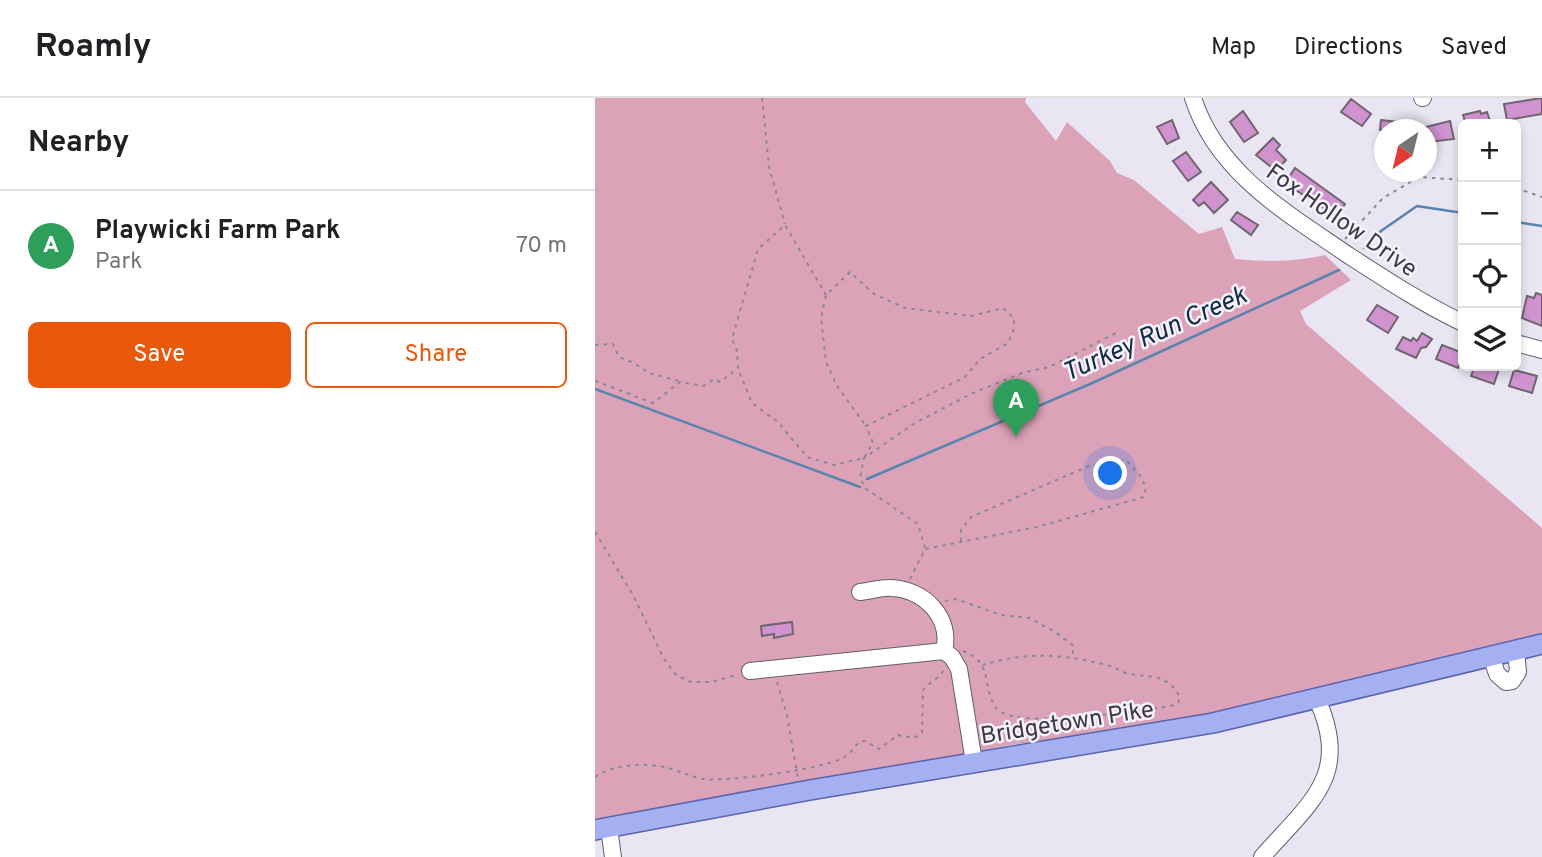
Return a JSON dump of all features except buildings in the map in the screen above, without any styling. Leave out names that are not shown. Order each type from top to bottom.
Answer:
[{"type":"main road","name":"Bridgetown Pike","points":[[602,829],[974,762],[1213,723],[1542,644]]},
{"type":"street","name":"Fox Hollow Drive","points":[[1193,98],[1219,150],[1249,183],[1337,247],[1417,299],[1458,320]]},
{"type":"street","points":[[1521,343],[1542,349]]},
{"type":"street","points":[[860,592],[891,587],[920,595],[930,603],[944,625],[948,654],[959,669],[974,762]]},
{"type":"street","points":[[1492,656],[1497,674],[1506,682],[1512,681],[1518,672],[1516,650]]},
{"type":"street","points":[[750,671],[948,654]]},
{"type":"street","points":[[1262,857],[1312,799],[1327,773],[1332,748],[1330,733],[1317,699]]},
{"type":"street","points":[[602,829],[613,857]]},
{"type":"path","points":[[762,98],[769,167],[785,225],[826,295]]},
{"type":"path","points":[[1337,247],[1383,198],[1419,177],[1458,180]]},
{"type":"path","points":[[1521,190],[1542,197]]},
{"type":"path","points":[[785,225],[758,249],[732,339],[737,351],[738,369],[752,403],[778,422],[807,457],[834,465],[864,458],[915,423],[973,393],[1022,373],[1049,367],[1120,331]]},
{"type":"path","points":[[866,426],[965,377],[981,359],[1008,343],[1014,329],[1014,318],[1003,308],[971,316],[905,308],[874,294],[851,272],[826,295],[821,318],[826,362],[837,386],[866,426],[873,443],[864,458],[860,478],[866,489],[918,524],[925,549],[905,590]]},
{"type":"path","points":[[595,345],[614,344],[619,357],[635,363],[649,373],[680,382],[704,386],[714,379],[720,382],[738,369]]},
{"type":"path","points":[[595,380],[653,403],[680,382]]},
{"type":"path","points":[[925,549],[961,542],[1037,527],[1144,497],[1146,487],[1139,474],[1126,460],[1089,466],[971,517],[961,530],[961,542]]},
{"type":"path","points":[[595,532],[633,595],[664,659],[676,675],[691,682],[712,682],[750,671]]},
{"type":"path","points":[[930,603],[956,599],[1001,615],[1031,618],[1074,646],[1072,659]]},
{"type":"path","points":[[595,777],[612,768],[650,765],[707,780],[796,771],[846,756],[861,741],[879,749],[898,735],[914,738],[922,733],[923,690],[926,685],[938,679],[948,654],[957,649],[976,656],[983,665],[996,707],[1001,713],[1023,719],[1100,716],[1171,706],[1178,703],[1180,697],[1168,681],[1158,677],[1129,674],[1111,667],[1072,659],[1036,654],[983,665]]},
{"type":"path","points":[[771,668],[779,685],[802,792]]},
{"type":"shaded area","points":[[595,98],[1026,98],[1025,102],[1056,141],[1067,122],[1110,161],[1117,173],[1134,180],[1199,234],[1222,227],[1235,259],[1280,261],[1325,255],[1351,280],[1300,311],[1306,324],[1542,528],[1542,635],[1304,695],[1129,730],[1016,744],[595,823]]},
{"type":"waterway","name":"Turkey Run Creek","points":[[1364,248],[1381,231],[1417,206],[1458,212]]},
{"type":"waterway","name":"Turkey Run Creek","points":[[1521,223],[1542,226]]},
{"type":"waterway","name":"Turkey Run Creek","points":[[867,479],[1090,384],[1339,270]]},
{"type":"waterway","name":"Turkey Run Creek","points":[[595,389],[860,487]]},
{"type":"place","name":"Playwicki Farm Park","points":[[1016,437]]}]
